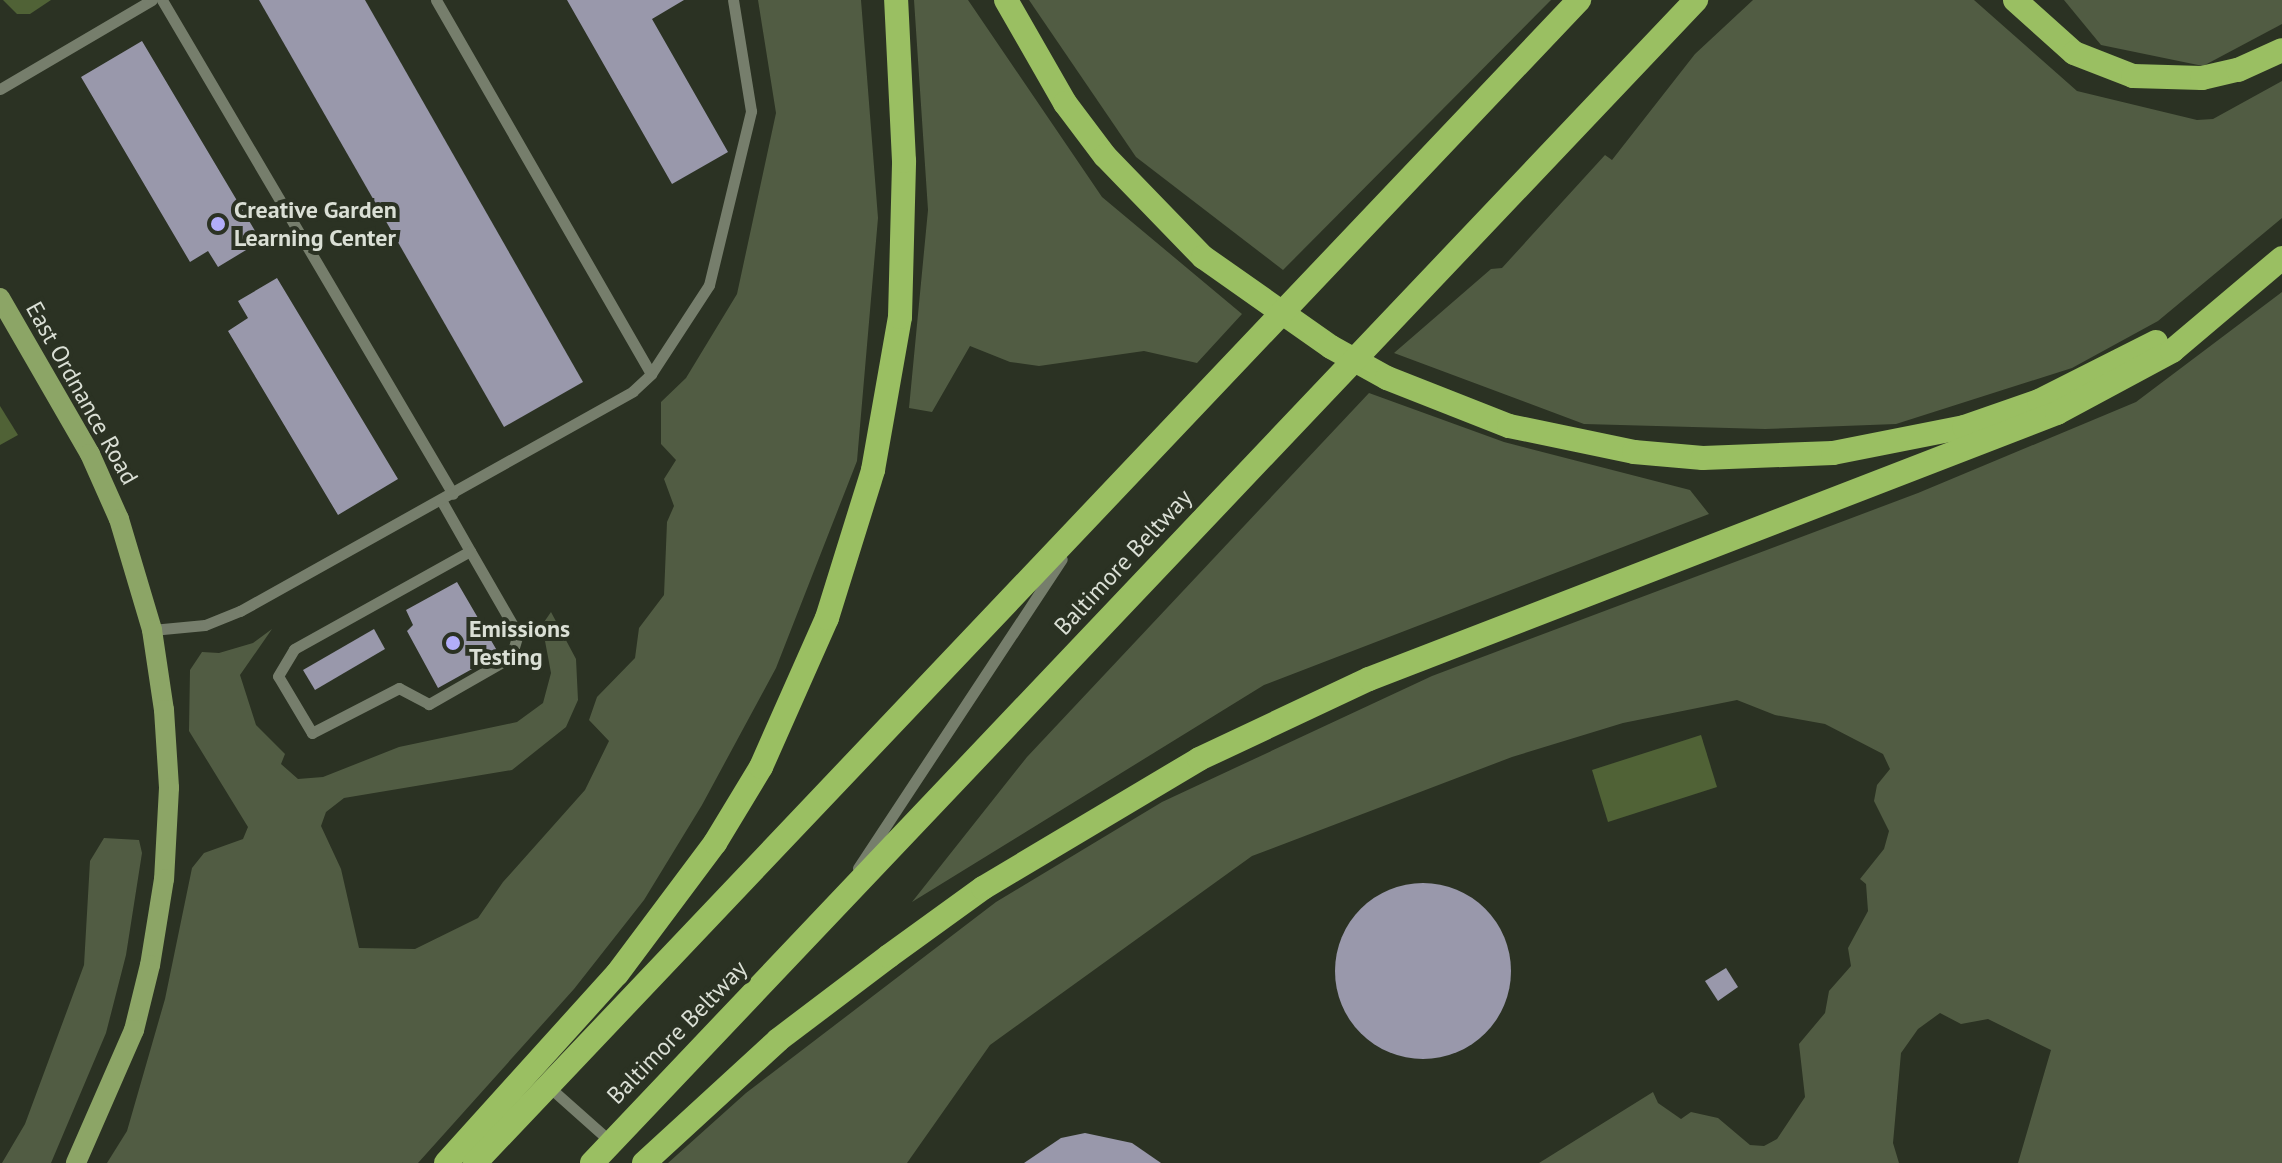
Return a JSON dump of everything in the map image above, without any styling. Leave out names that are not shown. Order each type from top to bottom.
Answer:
[{"type":"highway","points":[[446,1163],[617,974],[715,843],[761,767],[827,618],[873,470],[900,317],[905,204],[896,0]]},
{"type":"highway","points":[[1006,0],[1065,103],[1105,156],[1215,266],[1277,312],[1387,378],[1495,421],[1569,441],[1703,458],[1771,458],[1833,453],[1964,427],[2113,367],[2232,291],[2282,250]]},
{"type":"highway","points":[[475,1163],[1579,0]]},
{"type":"highway","name":"Baltimore Beltway","points":[[592,1163],[1696,0]]},
{"type":"highway","points":[[2015,0],[2047,34],[2074,53],[2133,76],[2202,78],[2238,70],[2282,50]]},
{"type":"highway","points":[[644,1163],[778,1040],[900,947],[983,888],[1199,759],[1369,679],[2057,413],[2172,351],[2282,258]]},
{"type":"main road","name":"East Ordnance Road","points":[[0,298],[96,467],[119,519],[152,630],[169,788],[164,879],[134,1030],[76,1163]]},
{"type":"lane","points":[[0,89],[152,0]]},
{"type":"lane","points":[[162,0],[453,494]]},
{"type":"lane","points":[[436,0],[651,374]]},
{"type":"lane","points":[[152,630],[205,625],[240,611],[633,391],[651,374],[709,285],[751,111],[733,0]]},
{"type":"lane","points":[[441,500],[518,634],[511,657],[429,704],[399,688],[312,733],[278,676],[294,649],[470,551]]},
{"type":"lane","points":[[829,913],[1091,515]]},
{"type":"lane","points":[[548,1086],[611,1142]]},
{"type":"shaded area","points":[[3,0],[51,0],[30,14],[17,14]]},
{"type":"shaded area","points":[[758,0],[861,0],[878,218],[857,461],[776,668],[702,805],[644,900],[574,989],[418,1163],[107,1163],[127,1131],[165,999],[192,868],[204,853],[243,839],[248,827],[189,731],[190,670],[202,652],[219,653],[253,643],[272,629],[240,675],[256,725],[285,754],[281,764],[298,779],[323,777],[399,747],[517,722],[543,703],[551,673],[542,625],[551,612],[576,659],[578,700],[566,727],[512,770],[344,798],[326,812],[321,826],[341,869],[359,948],[415,949],[478,918],[503,882],[585,790],[609,741],[589,720],[597,697],[635,658],[639,628],[664,595],[667,522],[674,506],[664,479],[676,460],[661,444],[661,402],[686,378],[737,294],[776,113]]},
{"type":"shaded area","points":[[914,0],[968,0],[1102,197],[1242,314],[1197,363],[1144,351],[1039,366],[1010,362],[970,346],[932,412],[909,408],[928,210]]},
{"type":"shaded area","points":[[1029,0],[1551,0],[1283,270],[1136,157]]},
{"type":"shaded area","points":[[1753,0],[1974,0],[2077,91],[2197,120],[2213,119],[2282,81],[2282,218],[2158,321],[2072,368],[1896,424],[1765,429],[1584,424],[1394,353],[1491,269],[1502,268],[1605,155],[1612,160],[1695,54]]},
{"type":"shaded area","points":[[2064,0],[2282,0],[2282,24],[2203,66],[2101,45]]},
{"type":"shaded area","points":[[2282,292],[2282,1163],[2018,1163],[2051,1050],[1988,1019],[1961,1024],[1940,1013],[1918,1029],[1901,1053],[1893,1143],[1899,1163],[1539,1163],[1653,1092],[1658,1103],[1681,1119],[1691,1112],[1718,1118],[1750,1145],[1764,1146],[1777,1139],[1805,1097],[1799,1044],[1825,1013],[1829,991],[1851,966],[1848,948],[1868,911],[1866,884],[1860,879],[1884,849],[1889,831],[1874,801],[1877,785],[1890,769],[1883,754],[1825,724],[1775,715],[1737,700],[1623,723],[1512,757],[1252,856],[990,1045],[907,1163],[668,1163],[746,1093],[996,902],[1162,802],[1432,676],[1918,493],[2136,402]]},
{"type":"shaded area","points":[[1369,393],[1504,442],[1690,490],[1709,514],[1264,685],[912,902],[1027,757]]},
{"type":"shaded area","points":[[0,406],[18,435],[0,445]]},
{"type":"shaded area","points":[[1701,735],[1717,787],[1608,822],[1592,770]]},
{"type":"shaded area","points":[[104,838],[139,840],[142,853],[126,955],[106,1033],[51,1163],[2,1163],[25,1124],[84,965],[90,861]]},
{"type":"building","points":[[259,0],[365,0],[583,382],[504,427]]},
{"type":"building","points":[[567,0],[684,0],[652,19],[728,152],[672,184]]},
{"type":"building","points":[[142,41],[261,241],[218,267],[208,251],[190,262],[81,77]]},
{"type":"building","points":[[277,278],[398,479],[338,515],[228,331],[248,318],[238,301]]},
{"type":"building","name":"Emissions Testing","points":[[457,582],[499,654],[438,688],[407,631],[413,625],[406,610]]},
{"type":"building","points":[[374,629],[385,649],[315,690],[303,670]]},
{"type":"building","points":[[1423,883],[1457,890],[1485,909],[1504,937],[1511,971],[1504,1005],[1485,1033],[1457,1052],[1423,1059],[1389,1052],[1361,1033],[1342,1005],[1335,971],[1342,937],[1361,909],[1389,890]]},
{"type":"building","points":[[1726,968],[1738,987],[1718,1001],[1705,981]]},
{"type":"building","points":[[1085,1133],[1132,1143],[1161,1163],[1024,1163],[1061,1138]]},
{"type":"place","name":"Creative Garden Learning Center","points":[[218,224]]},
{"type":"place","name":"Emissions Testing","points":[[453,643]]}]
